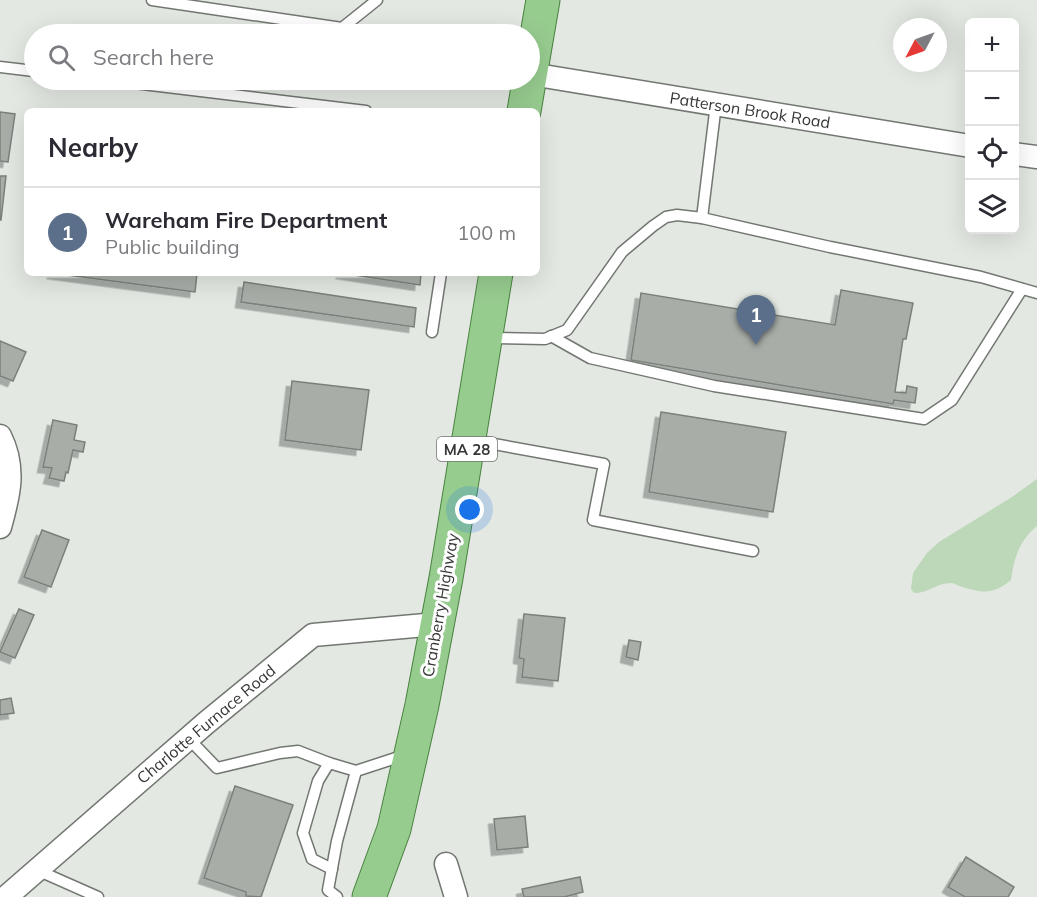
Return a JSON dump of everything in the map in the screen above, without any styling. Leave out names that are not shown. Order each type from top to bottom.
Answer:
[{"type":"main road","points":[[539,24],[543,0]]},
{"type":"main road","points":[[525,108],[528,90]]},
{"type":"main road","name":"Cranberry Highway","points":[[369,897],[394,828],[412,753],[437,624],[496,276]]},
{"type":"street","name":"Patterson Brook Road","points":[[540,75],[965,145]]},
{"type":"street","points":[[1019,155],[1037,158]]},
{"type":"street","points":[[0,436],[7,450],[10,490],[0,528]]},
{"type":"street","name":"Charlotte Furnace Road","points":[[6,897],[188,738],[313,635],[437,624]]},
{"type":"street","points":[[446,864],[456,897]]},
{"type":"lane","points":[[152,0],[315,24]]},
{"type":"lane","points":[[347,24],[377,0]]},
{"type":"lane","points":[[0,67],[24,70]]},
{"type":"lane","points":[[192,90],[341,108]]},
{"type":"lane","points":[[702,218],[716,104]]},
{"type":"lane","points":[[486,338],[545,339],[567,330],[622,252],[653,226],[666,218],[677,215],[702,218],[830,247],[981,276],[1037,293]]},
{"type":"lane","points":[[432,332],[441,276]]},
{"type":"lane","points":[[551,336],[590,358],[714,386],[924,419],[952,400],[1022,289]]},
{"type":"lane","points":[[469,439],[604,464],[594,520],[753,550]]},
{"type":"lane","points":[[188,738],[217,768],[280,753],[298,752],[356,771],[412,753]]},
{"type":"lane","points":[[329,763],[318,782],[303,833],[312,859],[332,869]]},
{"type":"lane","points":[[337,897],[328,890],[356,771]]},
{"type":"lane","points":[[37,870],[98,897]]},
{"type":"green space","points":[[1037,479],[1037,526],[1018,550],[1011,580],[1000,588],[984,592],[952,583],[914,593],[911,589],[913,573],[927,553],[939,542]]},
{"type":"building","points":[[0,112],[15,114],[8,162],[0,161]]},
{"type":"building","points":[[0,176],[6,176],[1,220],[0,220]]},
{"type":"building","points":[[75,276],[197,276],[195,292]]},
{"type":"building","points":[[361,276],[421,276],[420,285]]},
{"type":"building","points":[[244,282],[416,308],[414,327],[241,302]]},
{"type":"building","points":[[841,290],[913,303],[906,339],[903,339],[895,392],[906,393],[907,386],[917,388],[915,403],[894,400],[893,404],[631,360],[641,293],[835,325]]},
{"type":"building","points":[[0,341],[26,352],[13,381],[0,376]]},
{"type":"building","points":[[292,381],[369,390],[361,450],[285,440]]},
{"type":"building","points":[[661,412],[786,432],[773,512],[649,492]]},
{"type":"building","points":[[53,420],[77,425],[74,440],[85,442],[83,452],[73,450],[64,481],[49,478],[52,468],[43,467]]},
{"type":"building","points":[[42,530],[69,540],[51,587],[24,577]]},
{"type":"building","points":[[19,609],[34,615],[15,658],[0,652]]},
{"type":"building","points":[[524,614],[565,618],[558,681],[522,677],[524,659],[519,658]]},
{"type":"building","points":[[629,640],[641,642],[638,660],[626,657]]},
{"type":"building","points":[[11,698],[14,713],[0,715],[0,700]]},
{"type":"building","points":[[235,786],[293,805],[261,897],[246,896],[246,892],[204,878]]},
{"type":"building","points":[[525,816],[528,847],[497,850],[494,819]]},
{"type":"building","points":[[966,857],[1014,887],[1008,897],[965,897],[948,887]]},
{"type":"building","points":[[580,877],[583,892],[564,897],[524,897],[522,889]]},
{"type":"place","name":"Wareham Fire Department","points":[[756,345]]}]
